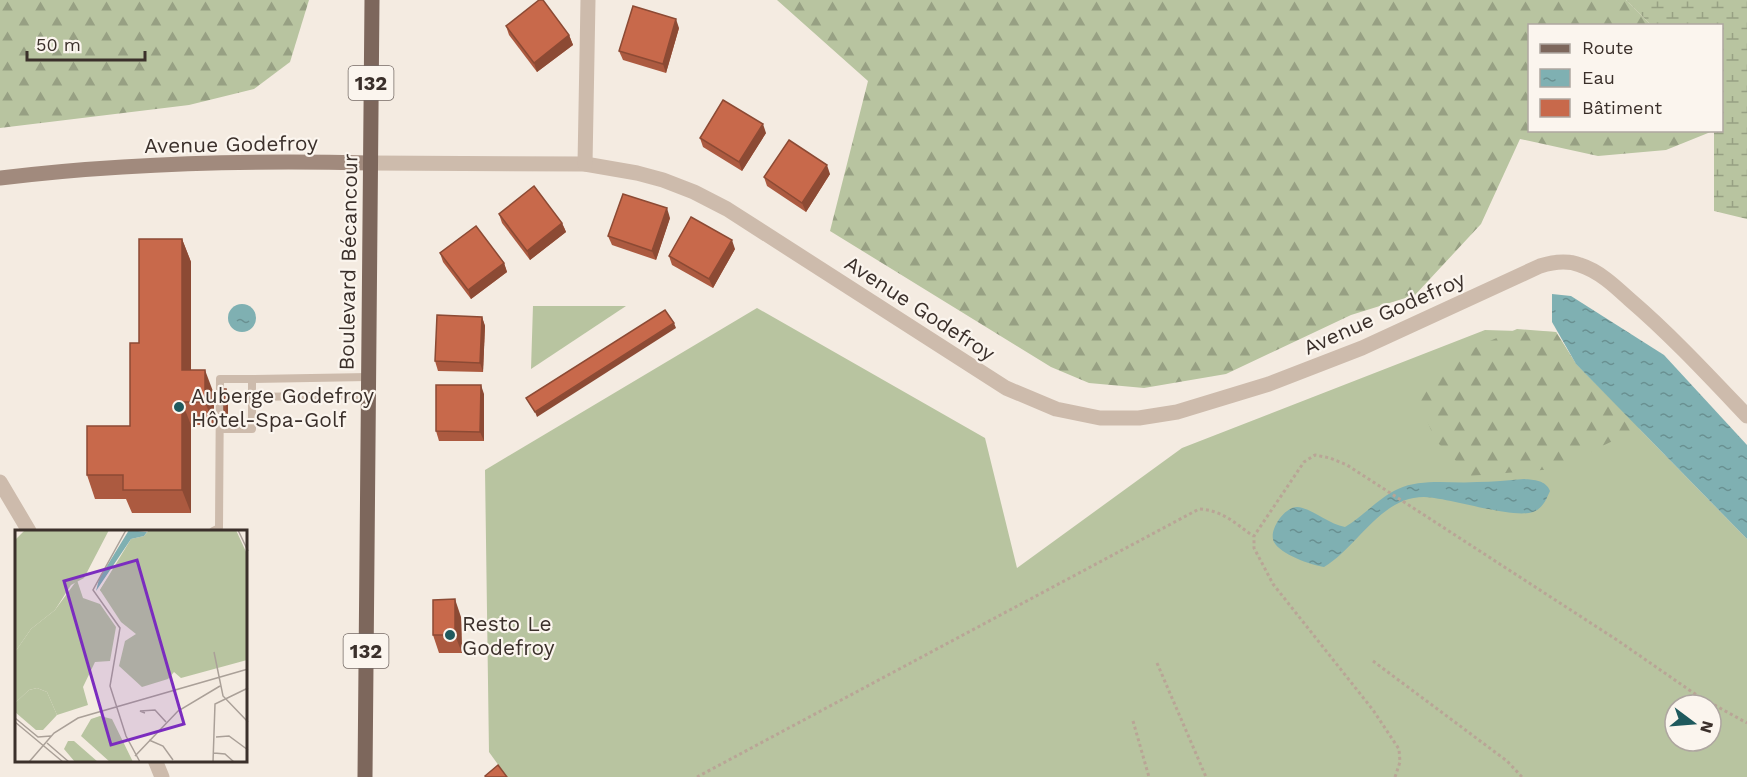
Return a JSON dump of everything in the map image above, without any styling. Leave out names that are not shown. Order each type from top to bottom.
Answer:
[{"type":"main road","name":"Boulevard Bécancour","points":[[364,777],[372,0]]},
{"type":"street","points":[[585,164],[588,0]]},
{"type":"street","name":"Avenue Godefroy","points":[[0,178],[120,167],[370,163],[585,164],[650,177],[711,200],[993,380],[1030,400],[1070,412],[1112,419],[1139,418],[1177,412],[1215,402],[1362,348],[1545,264],[1575,263],[1588,268],[1624,295],[1668,334],[1747,416]]},
{"type":"street","points":[[0,482],[29,530]]},
{"type":"street","points":[[155,762],[162,777]]},
{"type":"lane","points":[[215,530],[219,528],[220,379],[368,377]]},
{"type":"lane","points":[[220,429],[252,429],[252,379]]},
{"type":"lane","points":[[252,397],[368,395]]},
{"type":"path","points":[[1395,777],[1400,762],[1399,749],[1372,710],[1273,584],[1254,548],[1254,536],[1304,462],[1315,455],[1347,465],[1617,640],[1698,696],[1747,723]]},
{"type":"path","points":[[697,777],[1199,509],[1224,514],[1254,536]]},
{"type":"path","points":[[1373,661],[1507,761],[1522,777]]},
{"type":"path","points":[[1157,663],[1206,777]]},
{"type":"path","points":[[1133,721],[1149,777]]},
{"type":"green space","points":[[0,0],[309,0],[290,62],[254,89],[189,105],[0,128]]},
{"type":"green space","points":[[777,0],[1626,0],[1650,24],[1528,24],[1528,132],[1711,132],[1666,150],[1598,156],[1520,139],[1481,224],[1415,295],[1351,315],[1226,374],[1144,388],[1089,383],[1051,367],[830,231],[868,81]]},
{"type":"green space","points":[[1626,0],[1747,0],[1747,219],[1714,211],[1714,132],[1723,132],[1723,24],[1650,24]]},
{"type":"green space","points":[[533,306],[626,306],[531,369]]},
{"type":"green space","points":[[757,308],[985,438],[1017,568],[1182,448],[1485,330],[1556,332],[1576,364],[1747,539],[1747,777],[507,777],[489,752],[485,470]]},
{"type":"green space","points":[[1517,329],[1556,332],[1576,364],[1640,428],[1554,469],[1471,476],[1436,441],[1415,394],[1440,363]]},
{"type":"water","points":[[1552,294],[1571,296],[1664,355],[1747,445],[1747,539],[1576,364],[1552,322]]},
{"type":"water","points":[[242,304],[252,308],[256,318],[252,328],[242,332],[232,328],[228,318],[232,308]]},
{"type":"water","points":[[1524,479],[1543,483],[1550,491],[1542,506],[1533,512],[1496,511],[1436,498],[1408,499],[1382,514],[1348,548],[1324,567],[1289,555],[1274,542],[1273,532],[1278,520],[1292,508],[1303,508],[1345,527],[1384,497],[1407,486],[1427,482]]},
{"type":"building","points":[[539,0],[543,0],[569,35],[534,63],[506,26]]},
{"type":"building","points":[[633,6],[676,19],[663,64],[619,51]]},
{"type":"building","points":[[723,100],[763,124],[739,162],[700,138]]},
{"type":"building","points":[[789,140],[827,165],[802,203],[764,177]]},
{"type":"building","points":[[534,186],[562,223],[527,251],[499,214]]},
{"type":"building","points":[[623,194],[667,208],[652,251],[608,236]]},
{"type":"building","points":[[691,217],[732,240],[709,279],[669,256]]},
{"type":"building","points":[[476,226],[504,263],[468,290],[440,253]]},
{"type":"building","points":[[139,239],[182,239],[182,370],[205,370],[205,402],[182,402],[182,490],[123,490],[123,475],[87,475],[87,426],[130,426],[130,343],[139,343]]},
{"type":"building","points":[[665,310],[674,323],[535,412],[526,398]]},
{"type":"building","points":[[437,315],[482,317],[480,363],[435,361]]},
{"type":"building","points":[[436,385],[481,385],[480,432],[436,431]]},
{"type":"building","points":[[224,389],[226,389],[226,418],[224,418]]},
{"type":"building","points":[[455,599],[455,635],[433,635],[433,600]]},
{"type":"building","points":[[498,765],[507,777],[485,776]]},
{"type":"place","name":"Auberge Godefroy Hôtel-Spa-Golf","points":[[179,407]]},
{"type":"place","name":"Resto Le Godefroy","points":[[450,635]]}]
